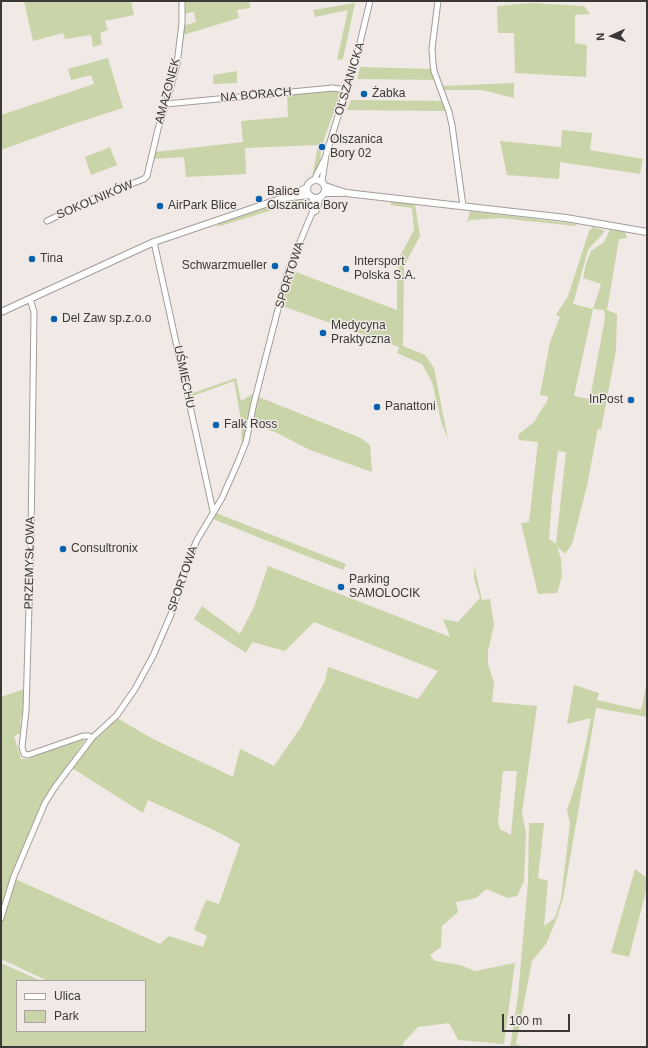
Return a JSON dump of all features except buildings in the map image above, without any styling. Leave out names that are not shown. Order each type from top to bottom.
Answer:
[{"type":"main road","points":[[1,312],[154,242],[288,197],[306,188],[309,182],[314,180],[346,193]]},
{"type":"main road","points":[[322,195],[323,184]]},
{"type":"main road","points":[[306,188],[311,196]]},
{"type":"main road","points":[[288,197],[346,193],[566,218],[647,232]]},
{"type":"street","name":"AMAZONEK","points":[[144,179],[147,176],[158,129],[177,64],[180,47],[182,1]]},
{"type":"street","name":"OLSZANICKA","points":[[314,180],[326,155],[361,40],[370,1]]},
{"type":"street","points":[[438,1],[432,49],[433,63],[434,71],[449,112],[452,125],[463,206]]},
{"type":"street","name":"NA BORACH","points":[[166,104],[333,88],[346,90]]},
{"type":"street","name":"OLSZANICKA","points":[[323,184],[326,155]]},
{"type":"street","name":"SOKOLNIKÓW","points":[[47,221],[95,198],[144,179]]},
{"type":"street","name":"SPORTOWA","points":[[312,213],[316,211],[322,195]]},
{"type":"street","name":"SPORTOWA","points":[[1,918],[14,876],[45,803],[55,787],[92,738],[117,715],[144,673],[172,612],[189,558],[197,540],[224,492],[246,442],[287,274],[312,213],[311,196]]},
{"type":"street","name":"UŚMIECHU","points":[[154,242],[213,511]]},
{"type":"street","name":"PRZEMYSŁOWA","points":[[30,299],[34,312],[31,533],[26,710],[22,747],[24,754],[28,755],[83,736],[92,738]]},
{"type":"green space","points":[[24,1],[131,1],[134,15],[105,21],[108,30],[100,33],[102,44],[93,47],[91,35],[65,39],[63,33],[33,41]]},
{"type":"green space","points":[[184,1],[249,1],[250,8],[237,10],[239,18],[183,35],[183,26],[196,22],[194,12],[183,14]]},
{"type":"green space","points":[[355,3],[343,59],[337,60],[348,10],[315,17],[313,10]]},
{"type":"green space","points":[[531,3],[584,6],[590,14],[575,15],[575,43],[587,45],[586,77],[515,73],[514,33],[498,33],[497,6]]},
{"type":"green space","points":[[108,58],[123,108],[1,150],[1,115],[94,84],[91,75],[71,80],[68,69]]},
{"type":"green space","points":[[360,67],[431,69],[435,80],[357,79]]},
{"type":"green space","points":[[237,71],[237,83],[213,84],[213,75]]},
{"type":"green space","points":[[514,83],[514,98],[482,90],[443,90],[442,86]]},
{"type":"green space","points":[[337,90],[341,92],[322,145],[320,161],[315,172],[306,179],[313,173],[318,145],[245,148],[246,174],[186,177],[184,157],[153,159],[155,152],[243,142],[241,121],[288,117],[287,94]]},
{"type":"green space","points":[[351,100],[443,101],[447,111],[347,110]]},
{"type":"green space","points":[[562,130],[592,133],[590,150],[643,159],[640,174],[560,162],[559,179],[507,175],[500,141],[561,147]]},
{"type":"green space","points":[[110,147],[117,165],[91,175],[85,157]]},
{"type":"green space","points":[[303,198],[307,199],[309,205],[305,200],[217,227],[220,223],[292,200]]},
{"type":"green space","points":[[391,202],[415,204],[420,236],[404,266],[403,346],[425,355],[434,368],[448,440],[441,421],[432,382],[422,364],[397,353],[399,347],[282,306],[293,271],[397,310],[397,277],[399,258],[414,230],[412,208],[391,205]]},
{"type":"green space","points":[[470,211],[577,224],[575,226],[501,218],[470,220],[467,223]]},
{"type":"green space","points":[[593,227],[605,231],[588,250],[573,304],[593,309],[601,284],[583,278],[591,251],[604,242],[610,230],[625,232],[627,238],[619,239],[607,310],[617,314],[616,350],[601,430],[598,428],[587,486],[572,544],[565,554],[557,546],[561,559],[562,576],[557,593],[538,594],[521,523],[529,522],[538,442],[519,440],[518,435],[534,422],[547,401],[548,396],[540,395],[550,342],[560,317],[556,315],[568,296],[589,231]],"holes":[[[593,309],[604,310],[605,318],[590,399],[574,396]],[[558,451],[566,452],[556,544],[549,539],[552,497]]]},
{"type":"green space","points":[[236,378],[241,401],[254,393],[242,447],[241,420],[234,381],[190,397],[190,394]]},
{"type":"green space","points":[[259,397],[361,438],[370,445],[372,472],[310,450],[275,432],[254,425],[253,422]]},
{"type":"green space","points":[[216,513],[346,564],[343,570],[260,538],[213,519]]},
{"type":"green space","points":[[268,566],[450,637],[443,619],[458,622],[480,598],[474,579],[474,566],[482,600],[490,599],[494,625],[488,651],[488,664],[494,683],[492,702],[537,706],[522,813],[526,833],[524,881],[517,896],[508,898],[486,889],[476,898],[456,902],[458,912],[442,926],[441,947],[430,955],[435,961],[460,965],[475,971],[515,963],[504,1044],[458,1040],[449,1023],[418,1027],[404,1042],[402,1047],[1,1047],[1,963],[39,980],[16,980],[16,1032],[146,1032],[146,980],[46,980],[1,959],[1,925],[15,879],[160,944],[169,936],[203,947],[207,936],[194,930],[206,900],[219,904],[240,844],[216,831],[148,800],[143,813],[72,768],[92,742],[117,718],[153,739],[233,777],[240,749],[274,766],[301,727],[325,681],[328,667],[418,699],[438,671],[314,622],[285,651],[252,642],[246,653],[194,619],[202,606],[240,634],[254,607]],"holes":[[[503,771],[517,771],[511,835],[500,829],[498,822]]]},
{"type":"green space","points":[[647,682],[647,717],[596,708],[563,899],[546,944],[532,961],[516,1044],[526,1047],[510,1047],[518,996],[528,883],[529,823],[544,823],[538,878],[548,881],[544,926],[555,918],[561,899],[570,823],[567,810],[578,777],[591,718],[567,724],[574,685],[599,693],[597,700],[641,710]]},
{"type":"green space","points":[[24,689],[23,716],[21,716],[20,724],[22,725],[21,733],[14,736],[21,759],[28,759],[80,738],[85,740],[40,808],[5,893],[1,911],[1,697]]},
{"type":"green space","points":[[635,869],[647,878],[647,887],[629,957],[611,953]]},
{"type":"place","name":"Żabka","points":[[364,94]]},
{"type":"place","name":"Olszanica Bory 02","points":[[322,147]]},
{"type":"place","name":"Balice Olszanica Bory","points":[[259,199]]},
{"type":"place","name":"AirPark Blice","points":[[160,206]]},
{"type":"place","name":"Tina","points":[[32,259]]},
{"type":"place","name":"Schwarzmueller","points":[[275,266]]},
{"type":"place","name":"Intersport Polska S.A.","points":[[346,269]]},
{"type":"place","name":"Del Zaw sp.z.o.o","points":[[54,319]]},
{"type":"place","name":"Medycyna Praktyczna","points":[[323,333]]},
{"type":"place","name":"InPost","points":[[631,400]]},
{"type":"place","name":"Panattoni","points":[[377,407]]},
{"type":"place","name":"Falk Ross","points":[[216,425]]},
{"type":"place","name":"Consultronix","points":[[63,549]]},
{"type":"place","name":"Parking SAMOLOCIK","points":[[341,587]]}]
